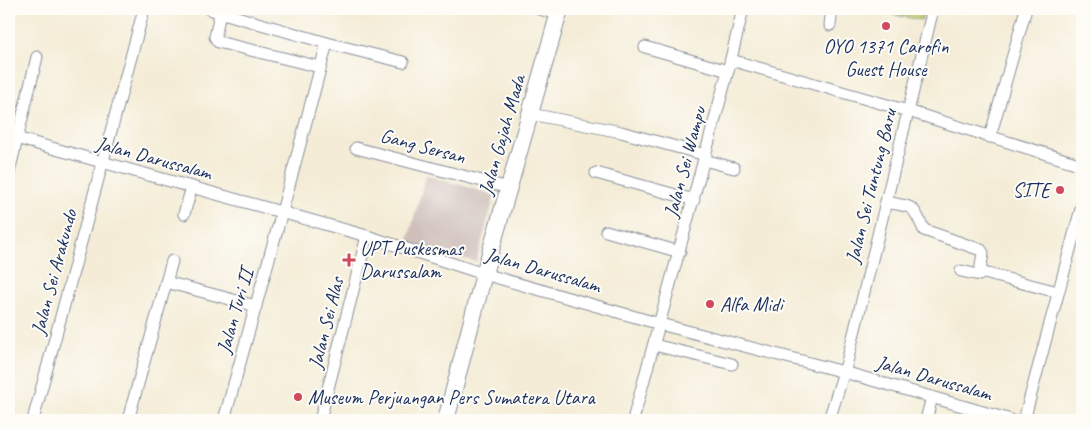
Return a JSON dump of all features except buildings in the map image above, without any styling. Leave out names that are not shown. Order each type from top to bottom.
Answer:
[{"type":"street","name":"Jalan Sei Arakundo","points":[[33,420],[144,9]]},
{"type":"street","points":[[539,9],[559,12]]},
{"type":"street","name":"Jalan Sei Wampu","points":[[633,420],[730,66],[743,9]]},
{"type":"street","points":[[830,25],[832,9]]},
{"type":"street","name":"Jalan Sei Tuntung Baru","points":[[829,420],[844,372],[933,9]]},
{"type":"street","points":[[990,137],[1026,9]]},
{"type":"street","points":[[320,67],[218,42],[215,37],[215,11],[326,43],[402,62]]},
{"type":"street","name":"Jalan Gajah Mada","points":[[446,420],[484,274],[559,12]]},
{"type":"street","name":"Jalan Turi II","points":[[224,420],[282,212],[326,43]]},
{"type":"street","points":[[645,47],[730,66],[908,111],[1082,164]]},
{"type":"street","points":[[9,172],[13,137],[37,57]]},
{"type":"street","points":[[531,114],[621,132],[734,168]]},
{"type":"street","name":"Jalan Darussalam","points":[[13,137],[103,164],[367,236],[484,274],[660,324],[844,372],[1011,420]]},
{"type":"street","name":"Gang Sersan","points":[[356,148],[508,188]]},
{"type":"street","points":[[596,173],[694,200]]},
{"type":"street","points":[[184,214],[192,187]]},
{"type":"street","points":[[886,202],[911,207],[915,210],[924,230],[982,250],[980,272],[978,275],[975,276],[961,271]]},
{"type":"street","points":[[1024,420],[1082,205]]},
{"type":"street","points":[[606,231],[680,252]]},
{"type":"street","name":"Jalan Sei Alas","points":[[320,420],[367,236]]},
{"type":"street","points":[[128,420],[172,262]]},
{"type":"street","points":[[980,272],[1058,292]]},
{"type":"street","points":[[166,282],[256,306]]},
{"type":"street","points":[[654,345],[732,364]]},
{"type":"street","points":[[926,420],[932,398]]},
{"type":"shaded area","points":[[426,175],[495,195],[476,262],[407,243]]},
{"type":"green space","points":[[865,9],[924,9],[921,20]]},
{"type":"place","name":"OYO 1371 Carofin Guest House","points":[[886,26]]},
{"type":"place","name":"SITE","points":[[1060,190]]},
{"type":"place","name":"UPT Puskesmas Darussalam","points":[[349,260]]},
{"type":"place","name":"Alfa Midi","points":[[710,304]]},
{"type":"place","name":"Museum Perjuangan Pers Sumatera Utara","points":[[298,397]]}]
